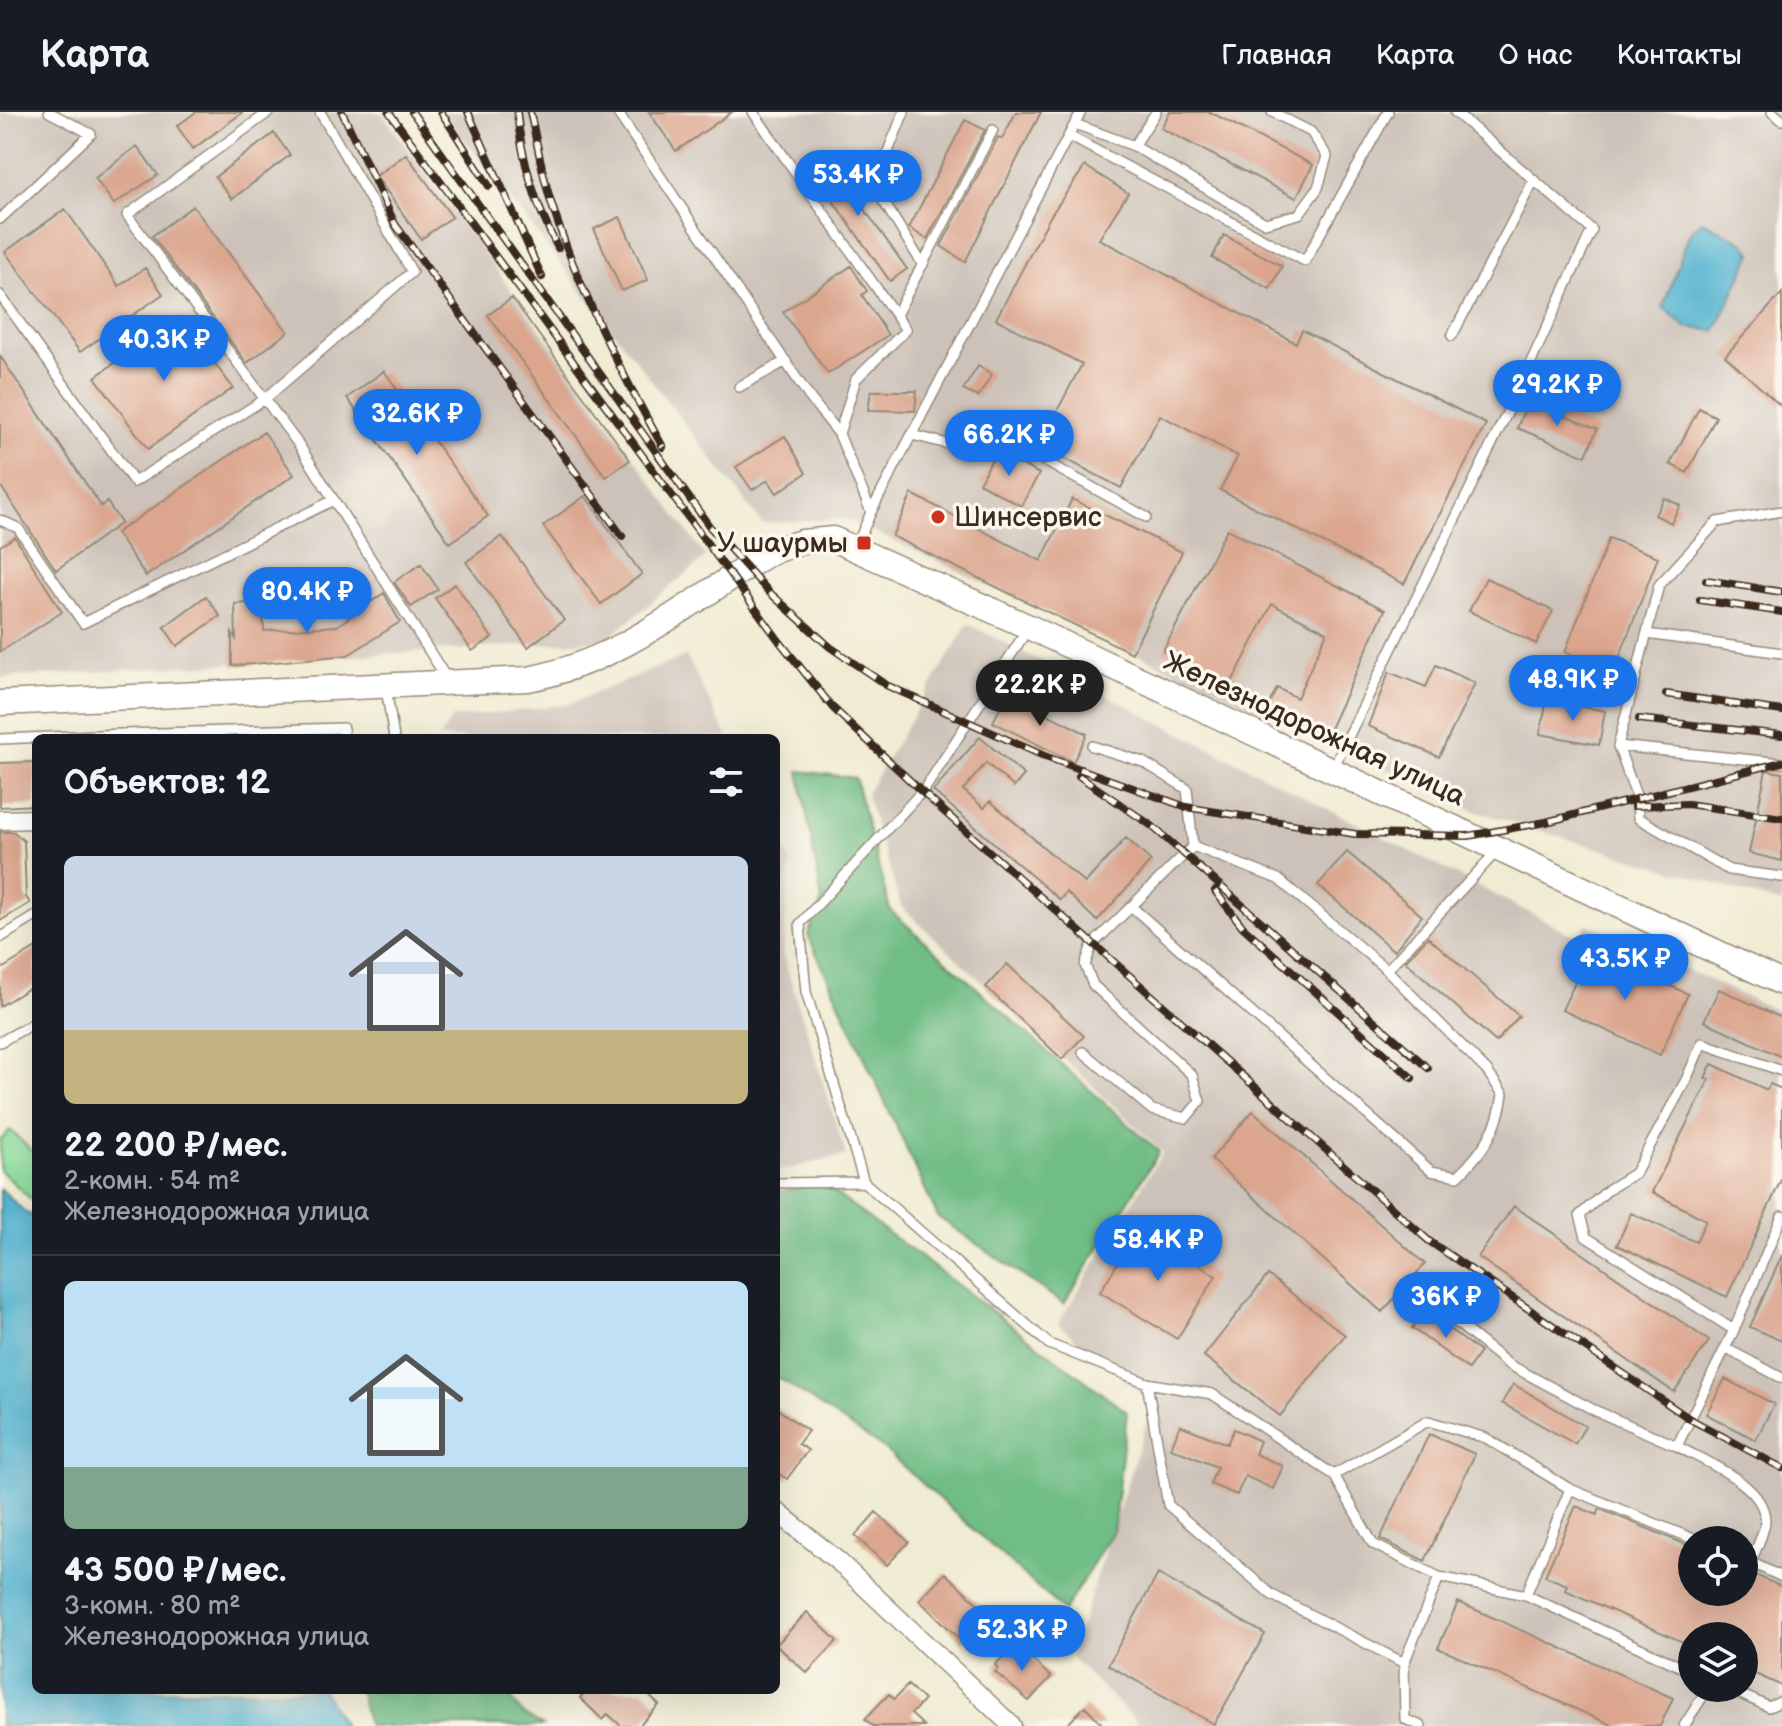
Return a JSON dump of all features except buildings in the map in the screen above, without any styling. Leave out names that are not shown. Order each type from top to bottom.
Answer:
[{"type":"street","name":"Железнодорожная улица","points":[[0,703],[528,679],[588,663],[618,651],[773,551],[802,542],[833,539],[1029,627],[1497,851],[1782,983]]},
{"type":"street","points":[[0,820],[32,819]]},
{"type":"street","points":[[780,1514],[839,1562],[1009,1725]]},
{"type":"lane","points":[[0,219],[91,134],[49,112]]},
{"type":"lane","points":[[269,112],[127,215],[265,399],[334,500],[448,682]]},
{"type":"lane","points":[[0,295],[4,307],[134,482],[265,399],[412,272],[320,112]]},
{"type":"lane","points":[[617,112],[839,434],[871,512]]},
{"type":"lane","points":[[753,112],[906,330],[856,379],[839,434]]},
{"type":"lane","points":[[904,112],[874,186],[923,265]]},
{"type":"lane","points":[[856,547],[871,512],[1081,112]]},
{"type":"lane","points":[[1134,146],[1156,112]]},
{"type":"lane","points":[[1075,124],[1134,146],[1265,223],[1299,214],[1318,188],[1327,156],[1311,132],[1272,112]]},
{"type":"lane","points":[[1069,136],[1305,261],[1388,112]]},
{"type":"lane","points":[[1331,771],[1511,405],[1592,230],[1455,112]]},
{"type":"lane","points":[[1772,112],[1782,120]]},
{"type":"lane","points":[[896,315],[993,130]]},
{"type":"lane","points":[[1452,336],[1534,180]]},
{"type":"lane","points":[[739,387],[786,361]]},
{"type":"lane","points":[[912,435],[960,447],[990,426],[1039,458],[1146,517]]},
{"type":"lane","points":[[0,520],[18,528],[83,623],[334,500]]},
{"type":"lane","points":[[1782,511],[1717,522],[1659,585],[1618,746],[1637,798],[1638,818],[1729,870],[1782,877]]},
{"type":"lane","points":[[1029,627],[926,787],[800,924],[806,992],[864,1182],[1049,1344],[1147,1383],[1212,1394],[1334,1475],[1373,1544],[1439,1577],[1526,1595],[1678,1666]]},
{"type":"lane","points":[[1647,634],[1782,653]]},
{"type":"lane","points":[[386,684],[393,734]]},
{"type":"lane","points":[[177,734],[343,728],[344,734]]},
{"type":"lane","points":[[0,739],[32,738]]},
{"type":"lane","points":[[1092,746],[1143,762],[1187,789],[1193,846]]},
{"type":"lane","points":[[1618,746],[1782,763]]},
{"type":"lane","points":[[1083,1052],[1152,1110],[1186,1118],[1200,1101],[1192,1075],[1093,985],[1085,965],[1092,945],[1193,846]]},
{"type":"lane","points":[[1132,907],[1431,1171],[1458,1176],[1479,1156],[1501,1118],[1503,1094],[1487,1071],[1387,970],[1278,879],[1193,846]]},
{"type":"lane","points":[[1387,970],[1497,851]]},
{"type":"lane","points":[[0,938],[32,918]]},
{"type":"lane","points":[[0,1042],[32,1024]]},
{"type":"lane","points":[[1734,1330],[1586,1237],[1580,1215],[1609,1189],[1635,1173],[1686,1080],[1702,1043],[1782,1071]]},
{"type":"lane","points":[[780,1183],[864,1182]]},
{"type":"lane","points":[[1677,1446],[1734,1330],[1782,1216]]},
{"type":"lane","points":[[1430,1301],[1508,1364],[1594,1410],[1677,1446],[1745,1486],[1762,1502],[1765,1523],[1758,1538]]},
{"type":"lane","points":[[1725,1348],[1782,1378]]},
{"type":"lane","points":[[1147,1383],[1168,1505],[1272,1595],[1404,1663]]},
{"type":"lane","points":[[1334,1475],[1428,1421],[1486,1438],[1570,1489],[1678,1533]]},
{"type":"lane","points":[[1526,1595],[1570,1489]]},
{"type":"lane","points":[[1758,1566],[1782,1577]]},
{"type":"lane","points":[[1421,1726],[1405,1719],[1404,1663],[1439,1577]]},
{"type":"lane","points":[[1758,1702],[1769,1707],[1782,1701]]},
{"type":"lane","points":[[1684,1726],[1699,1702]]},
{"type":"shaded area","points":[[0,112],[381,112],[706,557],[606,640],[0,678]]},
{"type":"shaded area","points":[[443,112],[1782,112],[1782,904],[1476,811],[846,519],[762,523]]},
{"type":"shaded area","points":[[968,624],[1579,938],[1587,924],[1782,1013],[1782,1726],[1141,1726],[1071,1657],[1153,1403],[1058,1324],[1163,1152],[901,906],[866,794]]},
{"type":"shaded area","points":[[686,656],[726,734],[442,734],[452,718],[566,705]]},
{"type":"shaded area","points":[[780,840],[790,859],[783,956],[846,1155],[780,1171]]},
{"type":"green space","points":[[799,771],[855,778],[890,910],[1159,1152],[1064,1304],[938,1217],[808,935],[822,900]]},
{"type":"green space","points":[[10,1130],[32,1151],[32,1200],[0,1170],[0,1141]]},
{"type":"green space","points":[[820,1182],[1127,1412],[1113,1531],[1064,1611],[884,1449],[780,1379],[780,1192]]},
{"type":"green space","points":[[360,1694],[507,1694],[523,1714],[543,1726],[368,1726]]},
{"type":"water","points":[[1702,221],[1743,242],[1752,253],[1715,331],[1686,327],[1663,307],[1690,232]]},
{"type":"water","points":[[0,1188],[26,1213],[32,1215],[32,1694],[325,1694],[344,1726],[0,1726]]},
{"type":"railway","points":[[342,112],[395,224],[622,536]]},
{"type":"railway","points":[[389,112],[780,642],[833,708],[922,792],[1429,1241],[1690,1419],[1782,1468]]},
{"type":"railway","points":[[412,112],[710,527],[769,592],[830,647],[886,685],[1044,756],[1186,807],[1355,834],[1468,836],[1546,822],[1782,762]]},
{"type":"railway","points":[[441,112],[489,186]]},
{"type":"railway","points":[[468,112],[542,277]]},
{"type":"railway","points":[[517,112],[531,182],[558,248]]},
{"type":"railway","points":[[530,112],[548,191],[574,266],[615,358],[663,447]]},
{"type":"railway","points":[[1706,580],[1782,592]]},
{"type":"railway","points":[[1700,600],[1782,612]]},
{"type":"railway","points":[[1666,694],[1782,711]]},
{"type":"railway","points":[[1639,719],[1782,735]]},
{"type":"railway","points":[[1079,776],[1152,826],[1428,1068]]},
{"type":"railway","points":[[1634,806],[1688,804],[1782,818]]},
{"type":"railway","points":[[1215,891],[1243,927],[1412,1078]]},
{"type":"place","name":"Шинсервис","points":[[938,517]]},
{"type":"place","name":"У шаурмы","points":[[864,543]]}]
